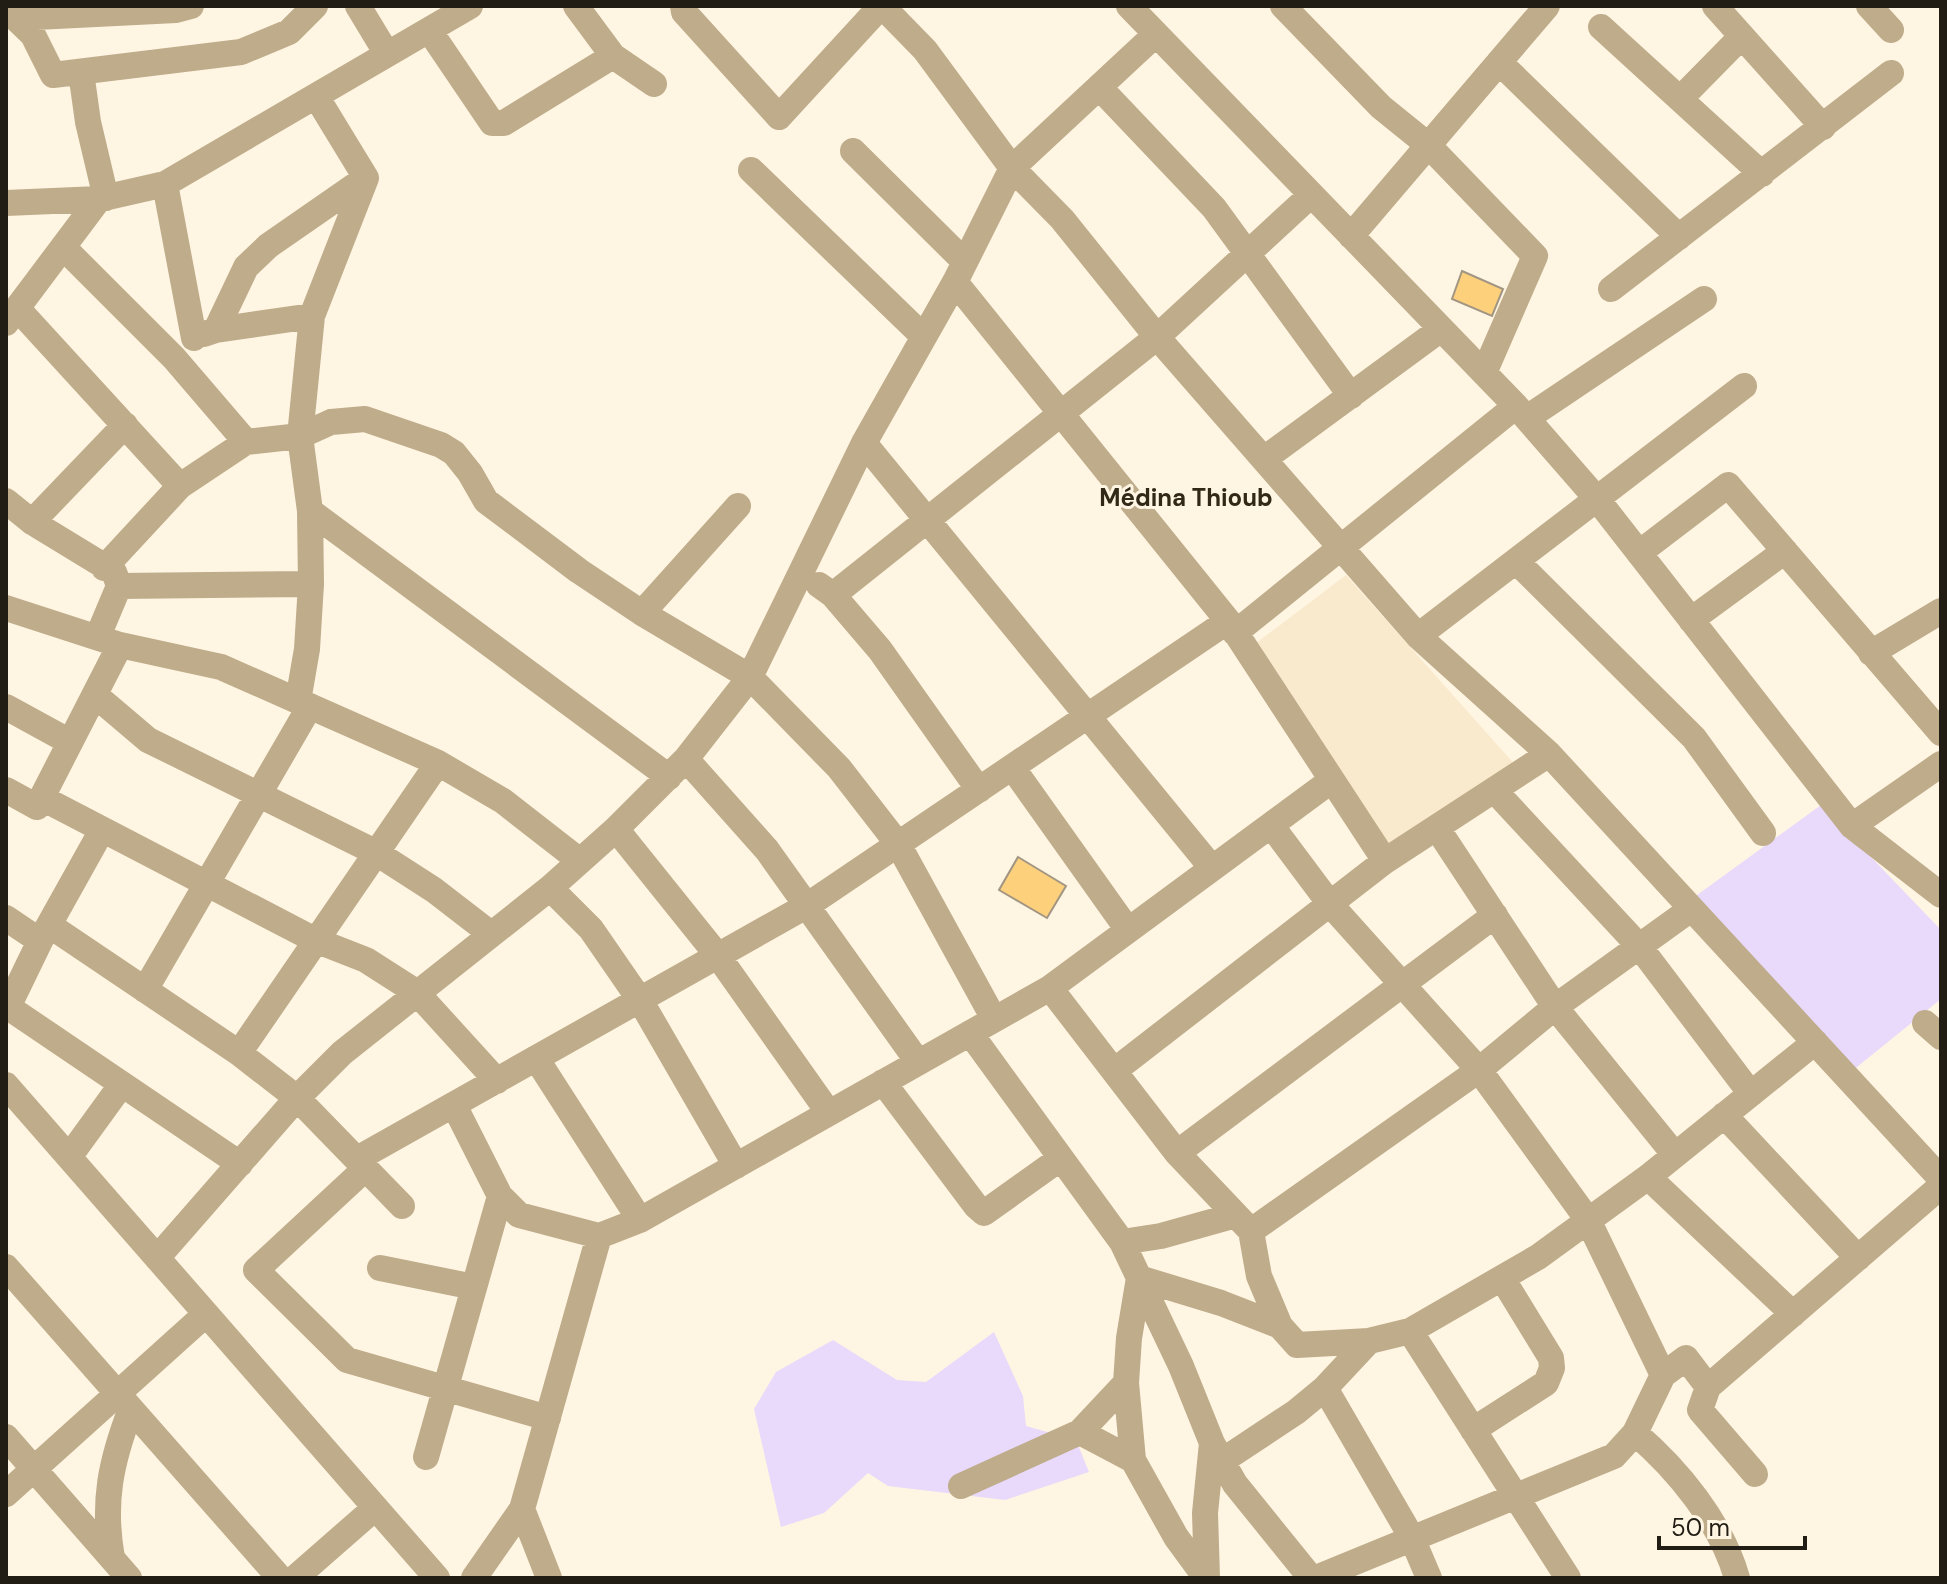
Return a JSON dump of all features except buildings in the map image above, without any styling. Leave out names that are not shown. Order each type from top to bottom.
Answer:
[{"type":"street","points":[[11,13],[176,10],[191,6]]},
{"type":"street","points":[[11,13],[33,35],[53,75],[241,52],[289,32],[315,6]]},
{"type":"street","points":[[358,6],[387,54]]},
{"type":"street","points":[[8,195],[103,198],[165,184],[470,6]]},
{"type":"street","points":[[576,6],[613,56],[654,84]]},
{"type":"street","points":[[683,6],[684,12],[779,117],[882,6],[925,50],[1012,168],[1062,219],[1157,337],[1418,636],[1549,754],[1941,1179]]},
{"type":"street","points":[[1283,6],[1381,107],[1428,145],[1535,256],[1484,373]]},
{"type":"street","points":[[1351,236],[1547,6]]},
{"type":"street","points":[[1715,6],[1823,127]]},
{"type":"street","points":[[1869,6],[1891,30]]},
{"type":"street","points":[[157,1258],[297,1098],[342,1053],[550,888],[616,829],[677,768],[750,677],[864,443],[960,272],[1012,168],[1099,87],[1143,15],[1311,195],[1522,412],[1597,499],[1852,826],[1941,895]]},
{"type":"street","points":[[1601,27],[1762,174]]},
{"type":"street","points":[[429,30],[492,123],[504,123],[613,56]]},
{"type":"street","points":[[1681,98],[1742,36]]},
{"type":"street","points":[[1499,62],[1679,237]]},
{"type":"street","points":[[81,72],[103,198]]},
{"type":"street","points":[[1611,289],[1891,73]]},
{"type":"street","points":[[1099,87],[1214,208],[1351,396]]},
{"type":"street","points":[[316,96],[366,178]]},
{"type":"street","points":[[853,151],[960,272],[1060,413],[1231,627],[1385,861]]},
{"type":"street","points":[[751,170],[924,337]]},
{"type":"street","points":[[145,990],[259,795],[304,704],[311,584],[310,511],[300,436],[312,316],[366,178]]},
{"type":"street","points":[[174,358],[205,334],[246,267],[268,246],[366,178]]},
{"type":"street","points":[[165,184],[205,334]]},
{"type":"street","points":[[833,595],[1157,337],[1311,195]]},
{"type":"street","points":[[103,198],[12,315],[125,425],[180,486]]},
{"type":"street","points":[[63,247],[174,358],[246,442]]},
{"type":"street","points":[[548,1418],[347,1360],[256,1270],[361,1164],[454,1105],[808,905],[1088,715],[1231,627],[1522,412],[1704,299]]},
{"type":"street","points":[[205,334],[312,316]]},
{"type":"street","points":[[1264,459],[1441,329]]},
{"type":"street","points":[[1418,636],[1744,386]]},
{"type":"street","points":[[6,790],[37,807],[95,695],[109,641],[111,577],[180,486],[246,442],[300,436],[331,422],[365,419],[441,445],[454,453],[486,501],[579,571],[642,613],[750,677],[839,768],[898,844],[994,1019]]},
{"type":"street","points":[[32,522],[125,425]]},
{"type":"street","points":[[864,443],[1212,868]]},
{"type":"street","points":[[1639,553],[1728,485],[1941,733]]},
{"type":"street","points":[[6,501],[111,577],[311,584]]},
{"type":"street","points":[[642,613],[738,506]]},
{"type":"street","points":[[310,511],[677,768],[767,850],[918,1062]]},
{"type":"street","points":[[1691,620],[1785,551]]},
{"type":"street","points":[[1516,561],[1694,738],[1763,833]]},
{"type":"street","points":[[802,573],[833,595],[880,650],[979,790]]},
{"type":"street","points":[[6,608],[109,641],[221,667],[438,763],[503,801],[580,861]]},
{"type":"street","points":[[1871,653],[1941,611]]},
{"type":"street","points":[[95,695],[148,740],[375,852],[434,890],[491,934]]},
{"type":"street","points":[[6,707],[70,742]]},
{"type":"street","points":[[1114,1071],[1385,861],[1549,754]]},
{"type":"street","points":[[239,1053],[438,763]]},
{"type":"street","points":[[1852,826],[1941,764]]},
{"type":"street","points":[[1012,767],[1128,930]]},
{"type":"street","points":[[454,1105],[500,1196],[519,1215],[599,1236],[640,1220],[1050,988],[1332,780]]},
{"type":"street","points":[[1494,790],[1639,946],[1751,1094]]},
{"type":"street","points":[[42,798],[315,940],[366,960],[416,992],[497,1081]]},
{"type":"street","points":[[1271,825],[1330,904],[1479,1070],[1588,1220],[1663,1375]]},
{"type":"street","points":[[1437,828],[1555,1007],[1675,1155]]},
{"type":"street","points":[[616,829],[718,956],[829,1113]]},
{"type":"street","points":[[102,830],[44,933],[8,1007],[240,1164]]},
{"type":"street","points":[[550,888],[591,929],[640,1000],[736,1166]]},
{"type":"street","points":[[1122,1242],[1243,1223],[1479,1070],[1555,1007],[1691,909]]},
{"type":"street","points":[[1177,1153],[1495,915]]},
{"type":"street","points":[[6,918],[44,933],[145,990],[239,1053],[297,1098],[402,1206]]},
{"type":"street","points":[[1050,988],[1177,1153],[1243,1223],[1259,1276],[1280,1326],[1297,1345],[1369,1341],[1410,1331],[1538,1257],[1648,1177],[1815,1042]]},
{"type":"street","points":[[970,1033],[1122,1242],[1181,1366],[1217,1452],[1235,1484],[1313,1578],[1614,1456],[1635,1433],[1663,1375],[1686,1358],[1708,1387]]},
{"type":"street","points":[[536,1058],[640,1220]]},
{"type":"street","points":[[883,1082],[984,1213],[1061,1158]]},
{"type":"street","points":[[69,1157],[122,1084]]},
{"type":"street","points":[[6,1085],[437,1578]]},
{"type":"street","points":[[1724,1115],[1858,1258]]},
{"type":"street","points":[[1648,1177],[1793,1314]]},
{"type":"street","points":[[1755,1474],[1700,1410],[1708,1387],[1941,1186]]},
{"type":"street","points":[[426,1457],[500,1196]]},
{"type":"street","points":[[474,1578],[522,1509],[599,1236]]},
{"type":"street","points":[[6,1267],[280,1578]]},
{"type":"street","points":[[380,1268],[474,1287]]},
{"type":"street","points":[[1139,1278],[1221,1303],[1280,1326]]},
{"type":"street","points":[[1139,1278],[1129,1338],[1126,1383],[1133,1460],[1176,1537],[1207,1578]]},
{"type":"street","points":[[1473,1430],[1546,1383],[1552,1368],[1551,1358],[1502,1278]]},
{"type":"street","points":[[6,1494],[124,1401],[206,1314]]},
{"type":"street","points":[[1410,1331],[1568,1578]]},
{"type":"street","points":[[1217,1452],[1296,1412],[1325,1388],[1369,1341]]},
{"type":"street","points":[[961,1486],[1080,1432],[1126,1383]]},
{"type":"street","points":[[1325,1388],[1412,1538],[1429,1578]]},
{"type":"street","points":[[121,1568],[108,1537],[109,1477],[124,1401]]},
{"type":"street","points":[[1080,1432],[1133,1460]]},
{"type":"street","points":[[1635,1433],[1666,1459],[1707,1515],[1737,1578]]},
{"type":"street","points":[[6,1437],[121,1568]]},
{"type":"street","points":[[1207,1578],[1205,1513],[1217,1452]]},
{"type":"street","points":[[295,1578],[375,1508]]},
{"type":"street","points":[[522,1509],[549,1578]]},
{"type":"shaded area","points":[[1346,575],[1517,767],[1392,850],[1255,644]]},
{"type":"shaded area","points":[[1821,805],[1941,930],[1941,999],[1852,1071],[1693,898]]},
{"type":"shaded area","points":[[994,1332],[1023,1396],[1026,1426],[1076,1440],[1089,1472],[1005,1500],[888,1486],[868,1473],[824,1513],[781,1527],[754,1409],[776,1372],[833,1340],[897,1380],[926,1382]]},
{"type":"district","name":"Médina Thioub","points":[[1186,497]]}]
